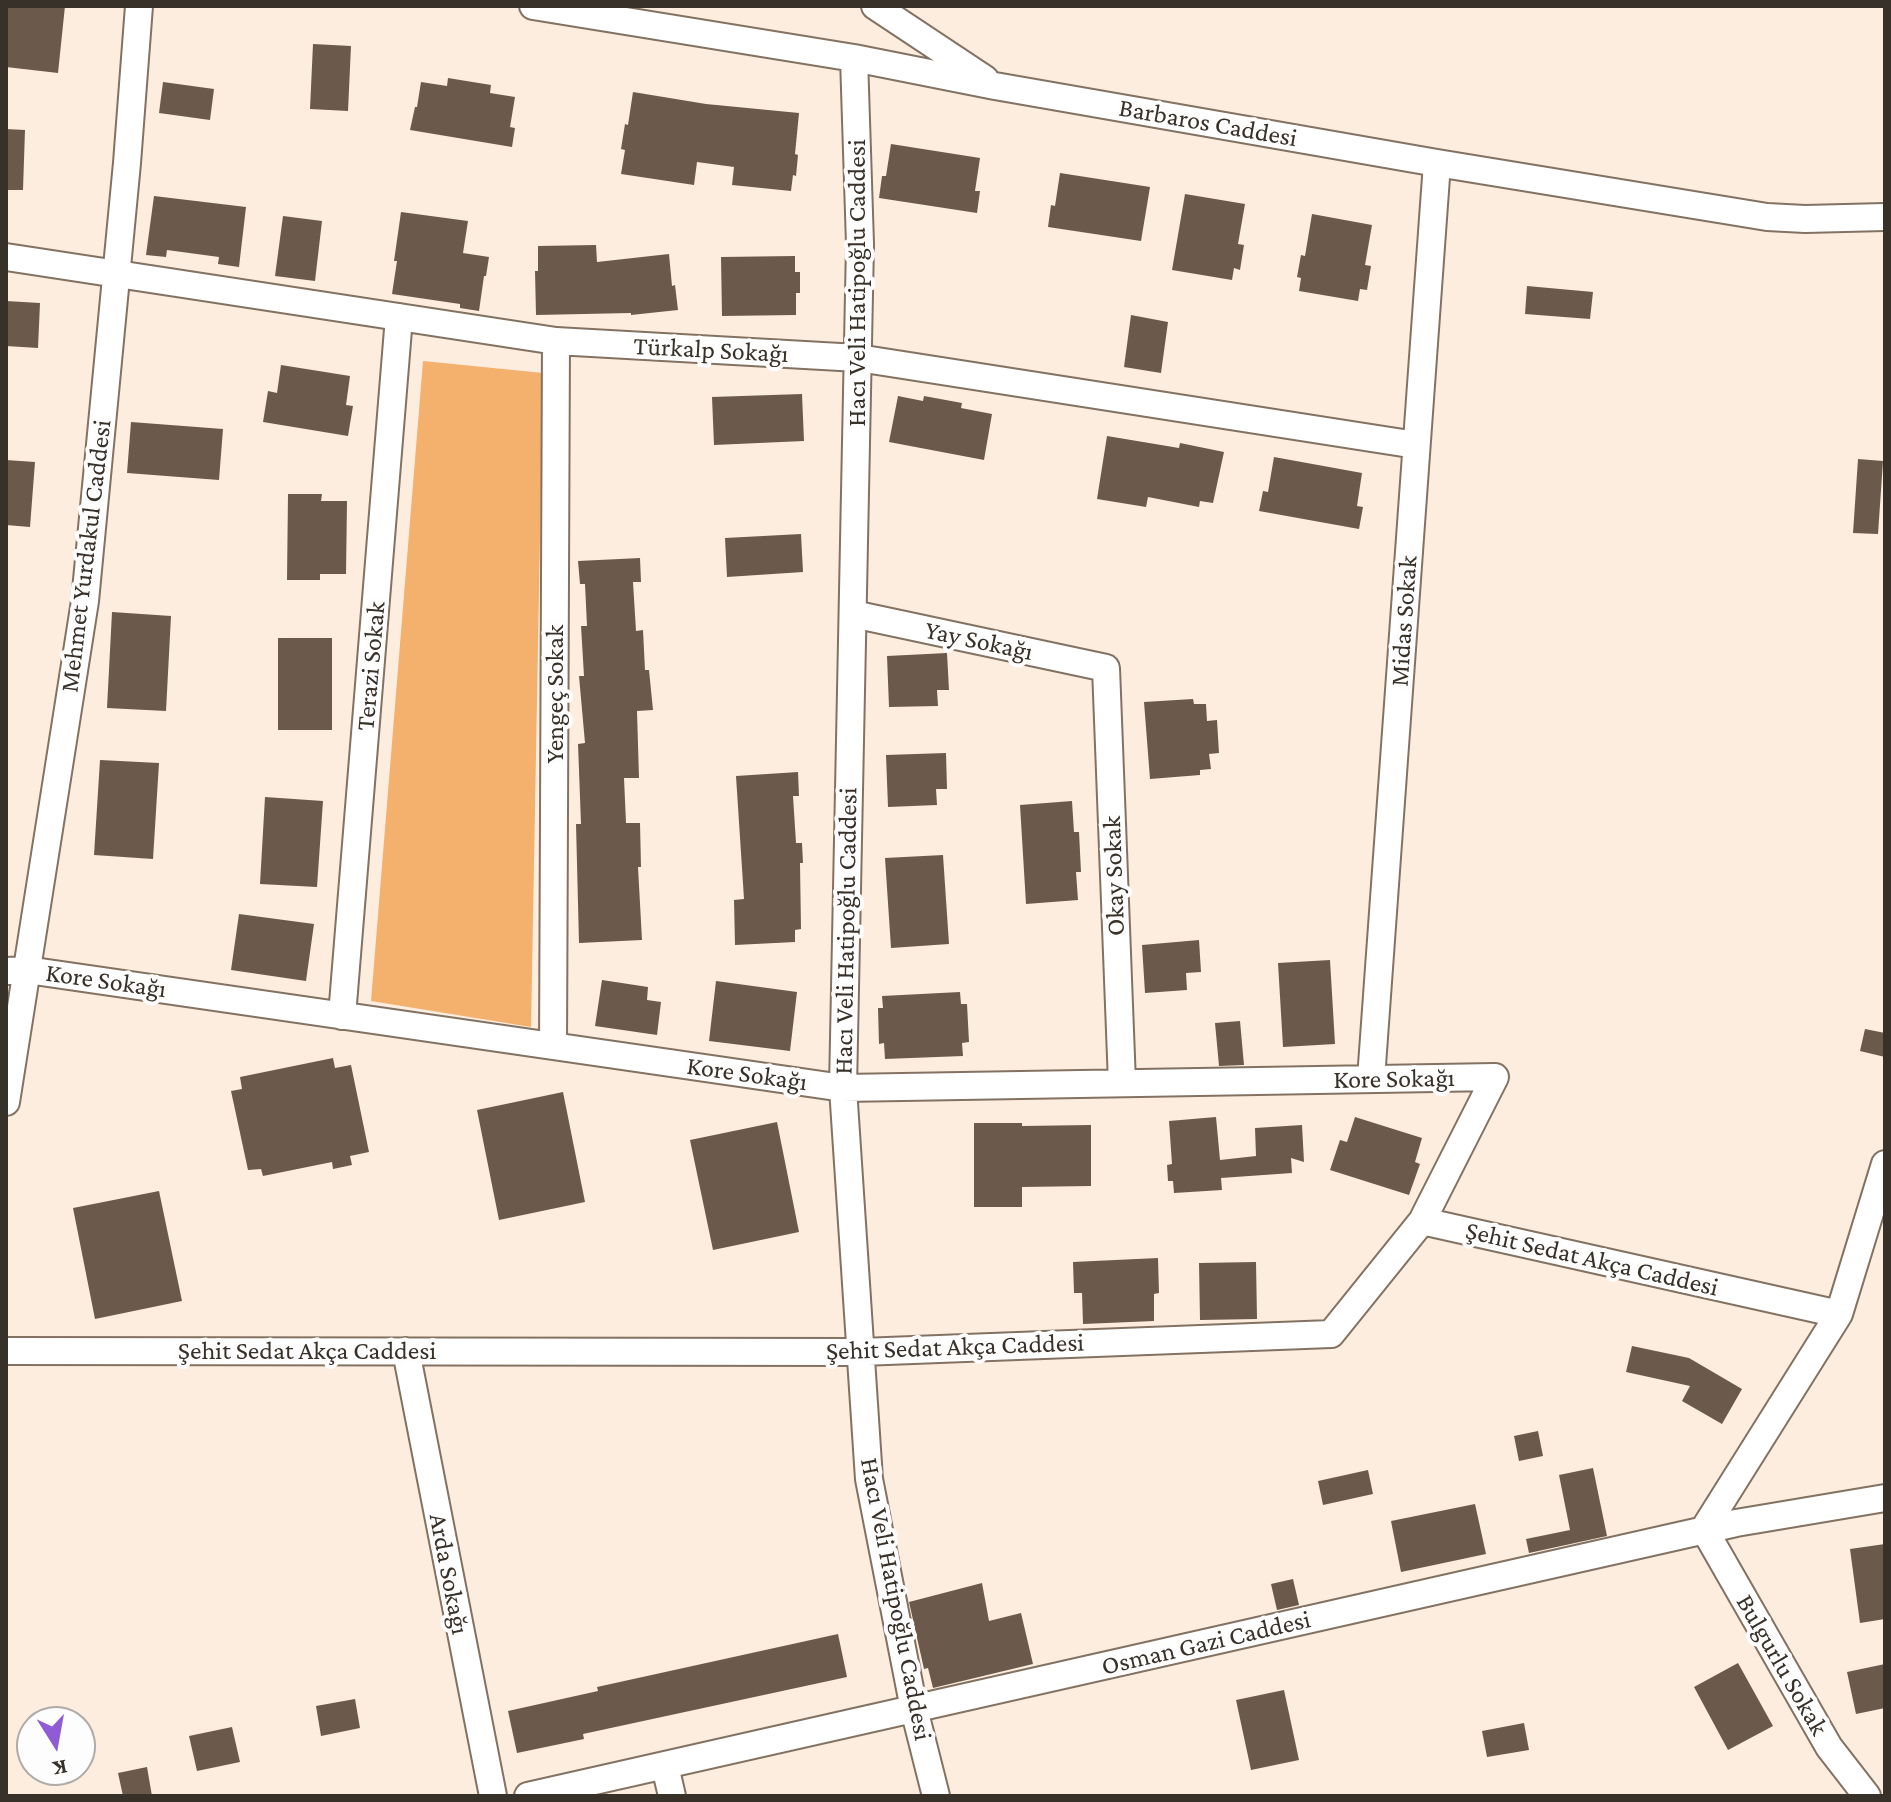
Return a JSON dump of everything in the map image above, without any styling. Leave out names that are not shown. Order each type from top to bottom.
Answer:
[{"type":"street","name":"Mehmet Yurdakul Caddesi","points":[[6,1102],[16,970],[85,601],[139,6]]},
{"type":"street","name":"Barbaros Caddesi","points":[[533,6],[854,58],[995,86],[1437,163],[1767,217],[1885,217]]},
{"type":"street","points":[[875,6],[995,86]]},
{"type":"street","name":"Hacı Veli Hatipoğlu Caddesi","points":[[854,58],[860,244],[843,1088],[869,1479],[914,1709],[936,1796]]},
{"type":"street","name":"Midas Sokak","points":[[1371,1079],[1437,163]]},
{"type":"street","name":"Türkalp Sokağı","points":[[6,257],[556,341],[858,358],[1416,445]]},
{"type":"street","name":"Terazi Sokak","points":[[342,1016],[399,317]]},
{"type":"street","name":"Yengeç Sokak","points":[[553,1046],[556,341]]},
{"type":"street","name":"Yay Sokağı","points":[[853,614],[1106,668]]},
{"type":"street","name":"Okay Sokak","points":[[1106,668],[1122,1083]]},
{"type":"street","name":"Kore Sokağı","points":[[16,970],[843,1088],[1495,1077],[1422,1221]]},
{"type":"street","points":[[1704,1529],[1839,1314],[1885,1164]]},
{"type":"street","name":"Şehit Sedat Akça Caddesi","points":[[6,1351],[861,1352],[1331,1334],[1422,1221],[1839,1314]]},
{"type":"street","name":"Arda Sokağı","points":[[406,1351],[493,1796]]},
{"type":"street","name":"Osman Gazi Caddesi","points":[[528,1796],[1704,1529],[1885,1498]]},
{"type":"street","name":"Bulgurlu Sokak","points":[[1704,1529],[1829,1747],[1867,1796]]},
{"type":"street","points":[[665,1766],[672,1796]]},
{"type":"shaded area","points":[[423,361],[543,373],[531,1027],[371,1001]]},
{"type":"building","points":[[6,6],[65,6],[58,73],[6,67]]},
{"type":"building","points":[[313,44],[351,46],[348,111],[310,109]]},
{"type":"building","points":[[448,78],[491,85],[490,93],[515,97],[510,127],[515,128],[512,147],[410,130],[421,82],[447,86]]},
{"type":"building","points":[[163,82],[214,89],[210,120],[159,113]]},
{"type":"building","points":[[633,92],[706,104],[799,113],[796,176],[793,175],[791,191],[732,185],[734,167],[697,162],[694,185],[621,174],[625,150],[621,149]]},
{"type":"building","points":[[6,129],[25,130],[23,190],[6,190]]},
{"type":"building","points":[[891,144],[980,158],[975,191],[980,191],[977,213],[879,198]]},
{"type":"building","points":[[1060,173],[1150,187],[1141,241],[1048,227]]},
{"type":"building","points":[[1185,194],[1245,204],[1238,244],[1244,245],[1240,270],[1234,268],[1232,280],[1172,270]]},
{"type":"building","points":[[154,196],[246,207],[239,267],[218,264],[219,257],[167,250],[166,257],[146,255]]},
{"type":"building","points":[[401,212],[468,221],[463,253],[489,257],[479,311],[460,308],[460,304],[392,294]]},
{"type":"building","points":[[1312,214],[1372,225],[1365,265],[1371,266],[1367,290],[1360,289],[1358,301],[1299,291],[1301,278],[1297,277],[1301,255],[1305,256]]},
{"type":"building","points":[[283,216],[322,221],[315,281],[275,276]]},
{"type":"building","points":[[596,245],[597,262],[669,254],[678,310],[631,315],[536,315],[538,246]]},
{"type":"building","points":[[795,256],[795,272],[800,272],[796,315],[722,316],[721,257]]},
{"type":"building","points":[[1527,286],[1593,292],[1590,319],[1525,314]]},
{"type":"building","points":[[6,301],[40,303],[38,348],[6,346]]},
{"type":"building","points":[[1131,315],[1168,322],[1161,373],[1124,367]]},
{"type":"building","points":[[281,365],[350,376],[346,405],[353,406],[348,436],[263,422],[268,391],[277,393]]},
{"type":"building","points":[[802,394],[804,441],[714,445],[712,397]]},
{"type":"building","points":[[898,396],[923,401],[924,396],[962,403],[961,408],[992,414],[984,460],[889,442]]},
{"type":"building","points":[[131,422],[223,429],[219,480],[127,473]]},
{"type":"building","points":[[1107,436],[1179,448],[1180,443],[1224,452],[1213,503],[1200,501],[1199,507],[1148,497],[1146,507],[1097,499]]},
{"type":"building","points":[[1274,457],[1362,473],[1357,506],[1363,507],[1359,529],[1259,511],[1263,491],[1268,492]]},
{"type":"building","points":[[1858,459],[1883,461],[1878,534],[1853,533]]},
{"type":"building","points":[[6,460],[35,462],[30,527],[6,525]]},
{"type":"building","points":[[288,494],[322,494],[321,501],[347,501],[346,574],[320,574],[320,580],[287,580]]},
{"type":"building","points":[[801,534],[803,572],[727,577],[725,538]]},
{"type":"building","points":[[640,558],[641,582],[633,582],[636,631],[643,630],[645,670],[649,670],[653,710],[637,711],[639,778],[624,778],[626,823],[640,823],[641,867],[638,867],[642,940],[579,943],[576,824],[581,824],[578,744],[585,743],[579,676],[584,676],[581,626],[587,626],[585,584],[580,584],[578,561]]},
{"type":"building","points":[[112,612],[171,616],[166,711],[107,708]]},
{"type":"building","points":[[278,638],[332,638],[332,730],[278,730]]},
{"type":"building","points":[[947,653],[949,690],[937,690],[938,706],[889,707],[887,656]]},
{"type":"building","points":[[1193,699],[1194,704],[1206,704],[1207,721],[1217,720],[1219,753],[1209,754],[1211,769],[1200,770],[1200,775],[1150,779],[1144,702]]},
{"type":"building","points":[[946,753],[947,789],[936,789],[937,805],[888,807],[886,755]]},
{"type":"building","points":[[100,760],[159,763],[153,859],[94,855]]},
{"type":"building","points":[[798,772],[799,796],[793,796],[796,843],[802,843],[801,929],[795,930],[795,942],[735,945],[734,900],[744,899],[736,776]]},
{"type":"building","points":[[265,797],[323,801],[317,887],[260,884]]},
{"type":"building","points":[[1072,801],[1074,832],[1079,832],[1081,872],[1076,872],[1078,900],[1026,904],[1020,805]]},
{"type":"building","points":[[943,855],[949,944],[891,948],[885,858]]},
{"type":"building","points":[[239,914],[314,924],[306,981],[231,970]]},
{"type":"building","points":[[1199,940],[1201,972],[1186,973],[1187,990],[1145,993],[1142,945]]},
{"type":"building","points":[[1330,960],[1335,1044],[1283,1047],[1278,963]]},
{"type":"building","points":[[602,980],[648,987],[647,1000],[661,1002],[657,1035],[595,1026]]},
{"type":"building","points":[[716,981],[797,992],[790,1051],[709,1041]]},
{"type":"building","points":[[960,992],[961,1004],[967,1004],[969,1042],[962,1043],[963,1056],[885,1059],[884,1043],[879,1044],[878,1008],[883,1008],[882,996]]},
{"type":"building","points":[[1240,1021],[1244,1065],[1219,1066],[1215,1023]]},
{"type":"building","points":[[1865,1029],[1885,1033],[1885,1057],[1860,1051]]},
{"type":"building","points":[[333,1058],[335,1068],[351,1065],[369,1152],[350,1156],[352,1165],[333,1169],[332,1162],[263,1176],[261,1169],[248,1170],[231,1091],[242,1089],[240,1077]]},
{"type":"building","points":[[563,1092],[585,1202],[499,1220],[477,1110]]},
{"type":"building","points":[[1216,1117],[1220,1160],[1256,1156],[1255,1128],[1302,1125],[1304,1162],[1291,1158],[1292,1173],[1221,1178],[1222,1190],[1174,1193],[1173,1181],[1168,1181],[1167,1165],[1172,1164],[1169,1121]]},
{"type":"building","points":[[1355,1117],[1422,1138],[1415,1162],[1420,1164],[1409,1195],[1330,1170],[1340,1140],[1347,1142]]},
{"type":"building","points":[[777,1122],[799,1232],[713,1250],[690,1140]]},
{"type":"building","points":[[974,1123],[1091,1125],[1091,1186],[1022,1187],[1022,1207],[974,1207]]},
{"type":"building","points":[[159,1191],[182,1301],[95,1319],[73,1208]]},
{"type":"building","points":[[1158,1258],[1159,1293],[1154,1294],[1154,1321],[1083,1324],[1082,1293],[1074,1293],[1073,1262]]},
{"type":"building","points":[[1256,1262],[1257,1319],[1200,1320],[1199,1263]]},
{"type":"building","points":[[1632,1346],[1689,1358],[1742,1389],[1722,1424],[1682,1401],[1690,1386],[1626,1372]]},
{"type":"building","points":[[1538,1431],[1543,1456],[1519,1461],[1514,1436]]},
{"type":"building","points":[[1593,1468],[1607,1536],[1529,1553],[1526,1539],[1570,1530],[1559,1475]]},
{"type":"building","points":[[1368,1470],[1373,1494],[1323,1505],[1318,1481]]},
{"type":"building","points":[[1475,1504],[1486,1554],[1401,1572],[1391,1521]]},
{"type":"building","points":[[1885,1544],[1885,1619],[1860,1623],[1850,1549]]},
{"type":"building","points":[[1293,1579],[1299,1605],[1277,1610],[1271,1584]]},
{"type":"building","points":[[982,1583],[989,1621],[1021,1613],[1033,1664],[933,1688],[928,1668],[924,1669],[909,1602]]},
{"type":"building","points":[[838,1634],[847,1677],[583,1734],[584,1739],[517,1753],[508,1711],[598,1691],[597,1687]]},
{"type":"building","points":[[1738,1663],[1773,1726],[1728,1750],[1694,1687]]},
{"type":"building","points":[[1885,1664],[1885,1708],[1856,1714],[1847,1672]]},
{"type":"building","points":[[1284,1690],[1299,1760],[1251,1770],[1236,1700]]},
{"type":"building","points":[[355,1699],[360,1728],[321,1736],[316,1706]]},
{"type":"building","points":[[1524,1723],[1529,1750],[1487,1757],[1482,1731]]},
{"type":"building","points":[[232,1727],[240,1762],[197,1771],[189,1736]]},
{"type":"building","points":[[147,1767],[152,1796],[123,1796],[118,1773]]}]
